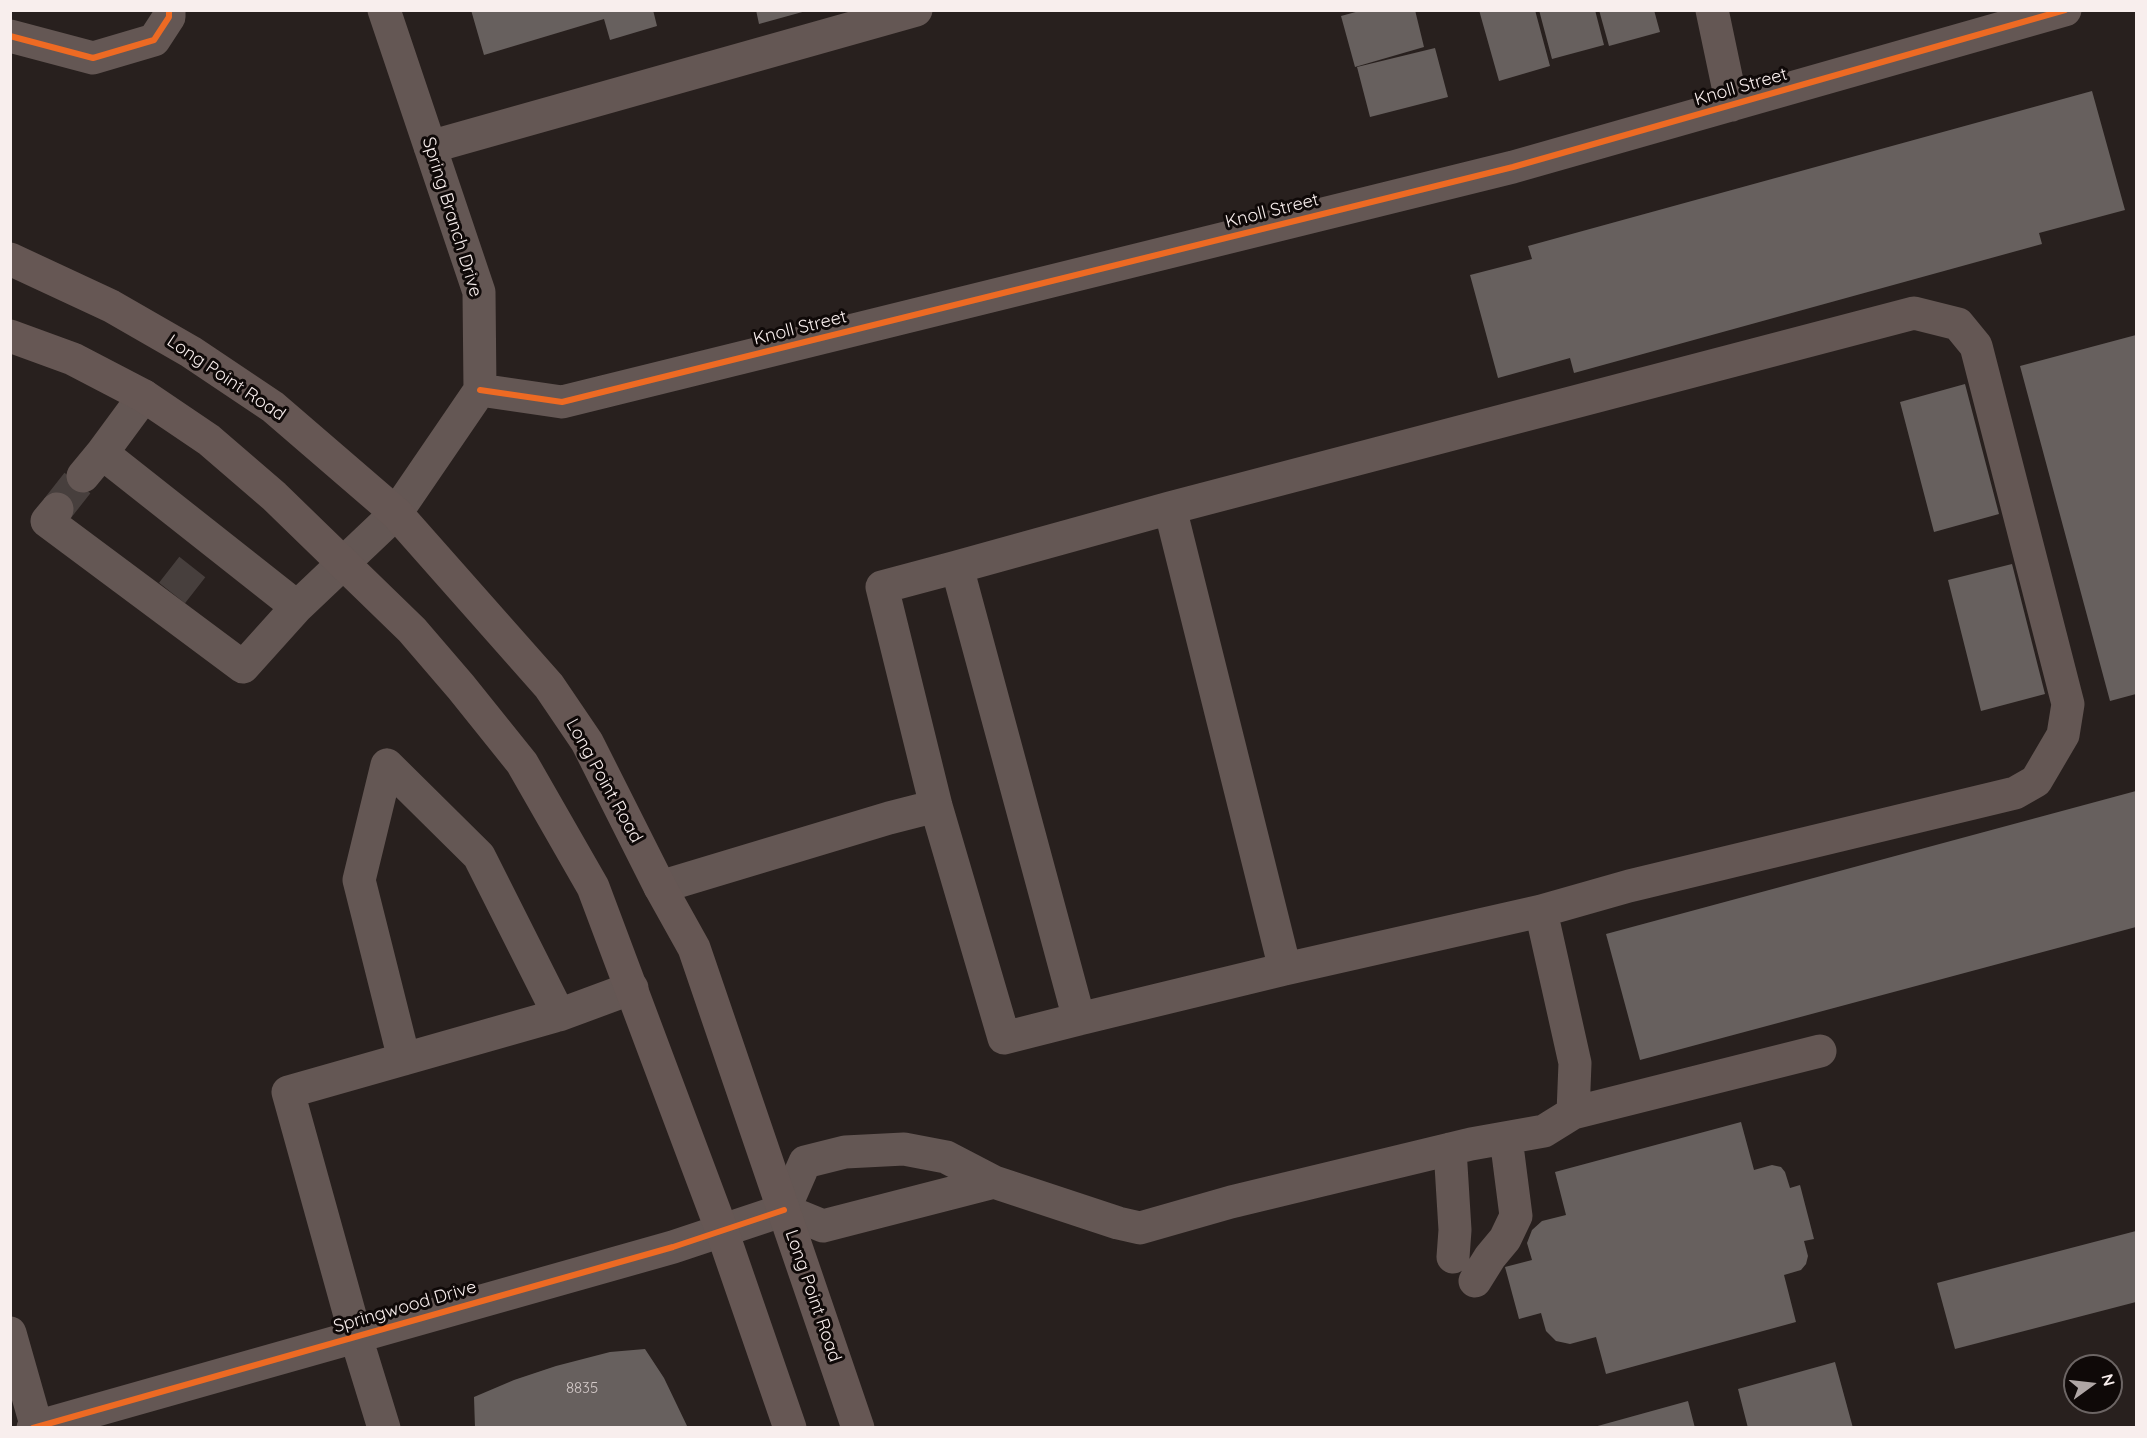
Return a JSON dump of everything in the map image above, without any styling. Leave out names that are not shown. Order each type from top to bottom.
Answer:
[{"type":"main road","name":"Long Point Road","points":[[10,259],[111,306],[191,352],[273,407],[396,513],[549,686],[587,742],[660,887],[694,948],[858,1428]]},
{"type":"main road","points":[[10,336],[73,359],[144,396],[209,440],[274,496],[412,630],[522,763],[593,887],[722,1231],[790,1428]]},
{"type":"street","points":[[10,36],[93,58],[154,40],[169,16],[169,10]]},
{"type":"street","name":"Spring Branch Drive","points":[[384,10],[479,292],[480,390]]},
{"type":"street","points":[[430,147],[916,10]]},
{"type":"street","points":[[1712,10],[1732,105]]},
{"type":"street","name":"Knoll Street","points":[[480,390],[562,402],[1513,167],[2065,10]]},
{"type":"street","points":[[1914,313],[1958,324],[1976,346],[2068,704],[2063,735],[2036,781],[2015,793],[1641,883],[1541,911],[1285,969],[1004,1038],[936,806],[882,587],[957,567],[1170,508],[1914,313]]},
{"type":"street","points":[[57,509],[47,521],[167,600],[243,667],[297,607],[396,513],[480,390]]},
{"type":"street","points":[[144,396],[92,464],[205,550],[297,607]]},
{"type":"street","points":[[1170,508],[1285,969]]},
{"type":"street","points":[[957,567],[1079,1019]]},
{"type":"street","points":[[404,1059],[359,880],[387,765],[479,856],[559,1015]]},
{"type":"street","points":[[660,887],[888,818],[936,806]]},
{"type":"street","points":[[1541,911],[1575,1063],[1573,1113]]},
{"type":"street","points":[[384,1428],[356,1337],[288,1092],[559,1015],[632,988]]},
{"type":"street","points":[[994,1182],[823,1226],[784,1210],[805,1162],[845,1152],[904,1149],[946,1157],[994,1182],[1140,1227],[1231,1202],[1450,1149],[1544,1131],[1573,1113],[1820,1051]]},
{"type":"street","points":[[1475,1281],[1505,1239],[1516,1216],[1506,1138]]},
{"type":"street","points":[[1450,1149],[1455,1230],[1453,1257]]},
{"type":"street","name":"Springwood Drive","points":[[36,1427],[673,1247],[784,1210]]},
{"type":"street","points":[[10,1334],[36,1427]]},
{"type":"building","points":[[471,10],[653,10],[657,26],[610,40],[604,19],[484,55]]},
{"type":"building","points":[[756,10],[806,10],[806,11],[759,24]]},
{"type":"building","points":[[1363,10],[1415,10],[1424,47],[1355,67],[1341,16]]},
{"type":"building","points":[[1479,10],[1535,10],[1550,66],[1499,81]]},
{"type":"building","points":[[1539,10],[1595,10],[1604,45],[1552,59]]},
{"type":"building","points":[[1599,10],[1654,10],[1660,32],[1609,46]]},
{"type":"building","points":[[1435,48],[1448,97],[1370,117],[1357,67]]},
{"type":"building","points":[[2092,91],[2125,210],[2039,233],[2042,244],[1574,373],[1570,358],[1498,378],[1470,275],[1532,259],[1528,246]]},
{"type":"building","points":[[2136,335],[2136,694],[2110,701],[2020,366]]},
{"type":"building","points":[[1965,384],[1999,514],[1934,532],[1900,402]]},
{"type":"building","points":[[2012,564],[2045,694],[1981,711],[1948,580]]},
{"type":"building","points":[[2136,791],[2136,927],[1640,1060],[1606,934]]},
{"type":"building","points":[[1741,1122],[1754,1170],[1772,1165],[1781,1167],[1790,1188],[1800,1185],[1814,1239],[1804,1241],[1808,1256],[1801,1270],[1784,1275],[1796,1322],[1606,1374],[1596,1337],[1570,1344],[1556,1341],[1546,1331],[1541,1313],[1519,1319],[1505,1267],[1532,1260],[1527,1243],[1532,1230],[1542,1221],[1566,1215],[1555,1172]]},
{"type":"building","points":[[2136,1231],[2136,1302],[1955,1349],[1937,1283]]},
{"type":"building","points":[[645,1349],[664,1378],[688,1428],[475,1428],[474,1397],[556,1366],[610,1352]]},
{"type":"building","points":[[1835,1362],[1853,1428],[1748,1428],[1738,1389]]},
{"type":"building","points":[[1688,1401],[1695,1428],[1594,1428],[1594,1427]]},
{"type":"tunnel","points":[[57,509],[83,476]]},
{"type":"tunnel","points":[[172,593],[197,561]]},
{"type":"cycle path","points":[[10,36],[93,58],[154,40],[169,17],[169,10]]},
{"type":"cycle path","points":[[480,390],[562,402],[1513,167],[2065,10]]},
{"type":"cycle path","points":[[33,1428],[673,1247],[784,1210]]}]
